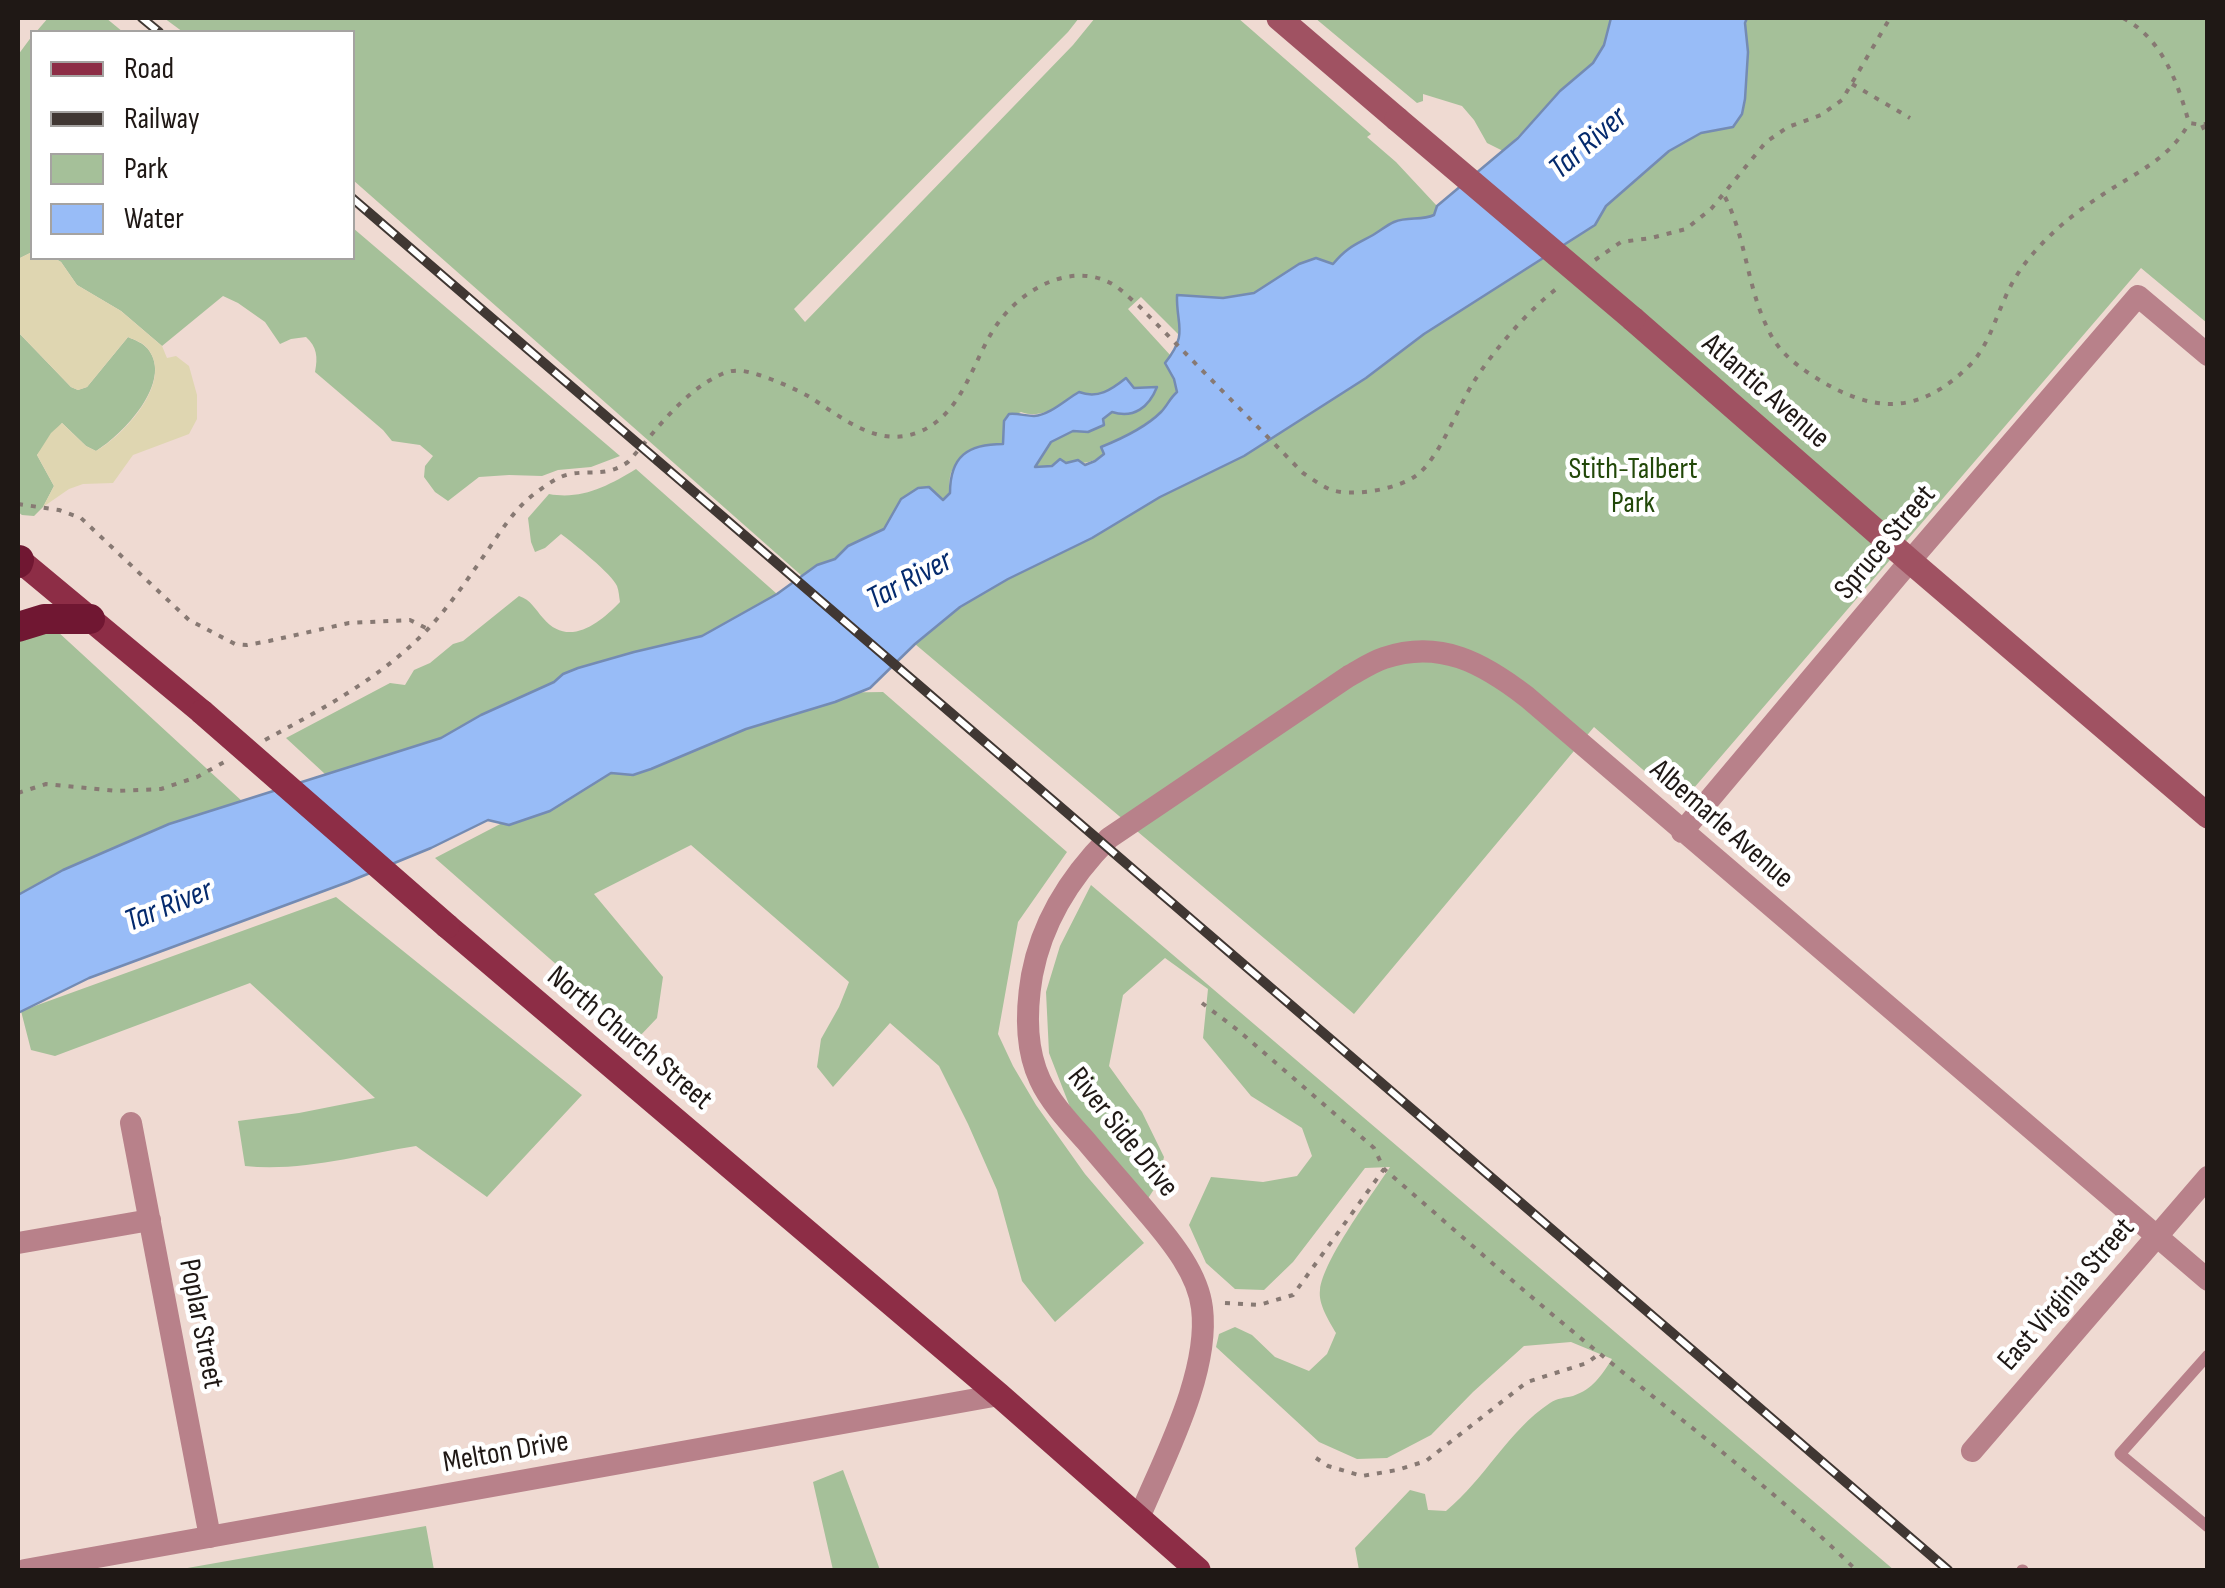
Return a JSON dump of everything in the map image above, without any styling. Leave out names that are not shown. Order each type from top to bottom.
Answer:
[{"type":"highway","points":[[18,626],[44,618],[90,619]]},
{"type":"main road","name":"Atlantic Avenue","points":[[1278,18],[2208,816]]},
{"type":"main road","name":"North Church Street","points":[[18,560],[202,712],[1198,1570]]},
{"type":"street","name":"Spruce Street","points":[[1682,832],[2138,296],[2208,356]]},
{"type":"street","name":"Albemarle Avenue","points":[[1150,809],[1382,658],[1410,651],[1468,659],[1506,681],[2208,1280]]},
{"type":"street","name":"River Side Drive","points":[[1139,1518],[1180,1422],[1203,1346],[1202,1305],[1188,1268],[1164,1232],[1066,1118],[1041,1082],[1031,1054],[1028,1020],[1036,952],[1046,925],[1085,862],[1109,838],[1150,809]]},
{"type":"street","name":"Poplar Street","points":[[131,1122],[210,1536]]},
{"type":"street","name":"East Virginia Street","points":[[1972,1451],[2208,1177]]},
{"type":"street","points":[[18,1243],[150,1220]]},
{"type":"street","name":"Melton Drive","points":[[24,1570],[999,1395]]},
{"type":"lane","points":[[2208,1355],[2120,1454],[2208,1527]]},
{"type":"path","points":[[2123,18],[2150,37],[2164,57],[2189,123]]},
{"type":"path","points":[[1852,84],[1910,118]]},
{"type":"path","points":[[2189,123],[2205,124],[2208,138]]},
{"type":"path","points":[[1724,196],[1734,215],[1766,327],[1779,350],[1848,397],[1877,405],[1907,402],[1934,393],[1984,348],[2014,280],[2041,245],[2077,212],[2170,150],[2189,123]]},
{"type":"path","points":[[258,744],[350,694],[386,669],[428,629],[512,516],[533,494],[568,474],[616,470],[692,393],[724,372],[739,369],[766,377],[803,393],[877,436],[919,432],[939,420],[958,399],[998,324],[1012,307],[1051,280],[1093,277],[1115,286],[1288,459]]},
{"type":"path","points":[[18,504],[81,518],[189,620],[235,644],[247,645],[349,624],[410,620],[428,629]]},
{"type":"path","points":[[18,793],[46,784],[160,789],[197,777],[228,760]]},
{"type":"path","points":[[1202,1003],[1374,1148],[1384,1169],[1599,1354],[1766,1489],[1856,1570]]},
{"type":"path","points":[[1198,1296],[1232,1305],[1259,1305],[1293,1295],[1384,1169]]},
{"type":"path","points":[[1316,1458],[1328,1466],[1362,1476],[1426,1461],[1527,1382],[1587,1363],[1599,1354]]},
{"type":"green space","points":[[48,18],[106,18],[121,30],[38,30]]},
{"type":"green space","points":[[164,18],[1079,18],[794,309],[805,322],[1095,18],[1238,18],[1371,134],[1367,137],[1437,206],[1435,215],[1391,223],[1351,247],[1333,264],[1316,258],[1299,264],[1254,293],[1223,298],[1177,296],[1180,336],[1141,297],[1128,309],[1171,356],[1166,363],[1177,392],[1155,417],[1102,447],[1104,454],[1093,460],[1034,468],[1051,442],[1073,431],[1088,432],[1103,425],[1103,419],[1134,388],[1126,378],[1104,392],[1079,392],[1044,412],[1021,412],[1004,421],[1003,444],[979,449],[957,463],[950,477],[950,494],[943,500],[937,494],[901,499],[884,529],[848,546],[835,559],[802,576],[355,182],[355,30],[180,30]]},
{"type":"green space","points":[[1315,18],[1611,18],[1604,45],[1593,63],[1560,91],[1503,151],[1487,143],[1462,106],[1423,94],[1423,101],[1417,103]]},
{"type":"green space","name":"Stith-Talbert Park","points":[[1747,18],[2207,18],[2207,323],[2141,268],[1681,803],[1594,727],[1354,1014],[915,644],[960,607],[1008,579],[1244,456],[1595,225],[1606,206],[1669,151],[1701,133],[1733,126],[1746,80]]},
{"type":"green space","points":[[30,39],[30,253],[18,259],[18,55]]},
{"type":"green space","points":[[355,230],[620,456],[591,467],[558,470],[542,476],[479,477],[448,501],[424,477],[425,466],[433,456],[420,445],[392,441],[315,372],[316,353],[306,337],[280,344],[265,322],[223,296],[162,346],[121,311],[77,285],[58,260],[355,260]]},
{"type":"green space","points":[[18,332],[78,390],[87,387],[128,337],[146,347],[154,362],[150,392],[119,433],[96,451],[62,423],[37,455],[54,486],[34,516],[18,512]]},
{"type":"green space","points":[[636,469],[777,594],[702,636],[578,668],[441,738],[333,772],[325,774],[286,738],[390,683],[405,685],[414,670],[463,641],[519,596],[553,627],[563,631],[583,630],[603,618],[620,602],[614,581],[561,534],[535,552],[528,518],[549,494],[584,493]]},
{"type":"green space","points":[[57,631],[243,802],[169,824],[63,870],[18,895],[18,640]]},
{"type":"green space","points":[[883,692],[1067,852],[1018,922],[998,1034],[1036,1105],[1085,1174],[1144,1243],[1055,1322],[1022,1281],[997,1190],[939,1066],[890,1023],[833,1087],[817,1067],[821,1039],[849,982],[691,845],[594,894],[663,977],[657,1018],[639,1037],[435,858],[598,773],[815,693]]},
{"type":"green space","points":[[1091,885],[1894,1570],[1359,1570],[1355,1548],[1410,1490],[1425,1494],[1428,1510],[1446,1511],[1535,1414],[1553,1401],[1586,1390],[1612,1359],[1571,1342],[1524,1346],[1431,1435],[1387,1458],[1357,1459],[1319,1442],[1216,1347],[1219,1334],[1235,1327],[1252,1335],[1275,1357],[1309,1371],[1327,1354],[1336,1333],[1321,1301],[1323,1277],[1390,1167],[1365,1168],[1293,1262],[1264,1290],[1235,1289],[1206,1263],[1189,1225],[1211,1177],[1263,1182],[1297,1176],[1312,1156],[1302,1128],[1251,1096],[1203,1038],[1208,989],[1165,958],[1123,995],[1109,1066],[1142,1112],[1164,1157],[1158,1183],[1147,1200],[1070,1107],[1049,1053],[1046,992],[1060,946]]},
{"type":"green space","points":[[336,897],[582,1095],[487,1197],[416,1146],[309,1165],[245,1166],[238,1121],[375,1098],[250,983],[55,1056],[31,1050],[21,1011]]},
{"type":"green space","points":[[843,1470],[880,1570],[833,1570],[813,1482]]},
{"type":"green space","points":[[426,1526],[434,1570],[176,1570]]},
{"type":"sand","points":[[30,253],[30,260],[61,262],[77,285],[121,311],[162,346],[167,358],[176,356],[189,366],[197,395],[197,419],[189,434],[133,455],[113,483],[83,484],[43,507],[54,486],[37,455],[51,433],[62,423],[96,451],[107,444],[142,407],[155,377],[154,362],[146,347],[128,337],[87,387],[71,387],[18,332],[18,259]]},
{"type":"water","name":"Tar River","points":[[1611,18],[1747,18],[1745,99],[1742,114],[1733,127],[1701,133],[1669,151],[1606,206],[1595,225],[1244,456],[1160,497],[1092,538],[960,607],[870,688],[746,729],[633,775],[611,773],[550,811],[509,825],[488,820],[348,882],[89,978],[18,1013],[18,895],[63,870],[169,824],[441,738],[578,668],[702,636],[777,594],[817,565],[835,559],[848,546],[884,529],[901,499],[918,488],[929,487],[943,500],[950,493],[953,470],[963,455],[980,446],[1003,444],[1004,421],[1009,414],[1040,415],[1079,392],[1104,392],[1126,378],[1134,388],[1157,387],[1140,410],[1127,414],[1112,412],[1103,419],[1104,425],[1088,432],[1073,431],[1051,442],[1035,467],[1052,466],[1060,459],[1066,463],[1078,460],[1085,465],[1095,461],[1104,454],[1101,447],[1148,423],[1177,392],[1165,363],[1179,336],[1177,295],[1223,298],[1254,293],[1299,264],[1316,258],[1333,264],[1352,247],[1394,222],[1434,215],[1437,206],[1518,138],[1560,91],[1593,63],[1604,45]]},
{"type":"railway","points":[[142,18],[157,30]]},
{"type":"railway","points":[[355,201],[1948,1570]]}]
